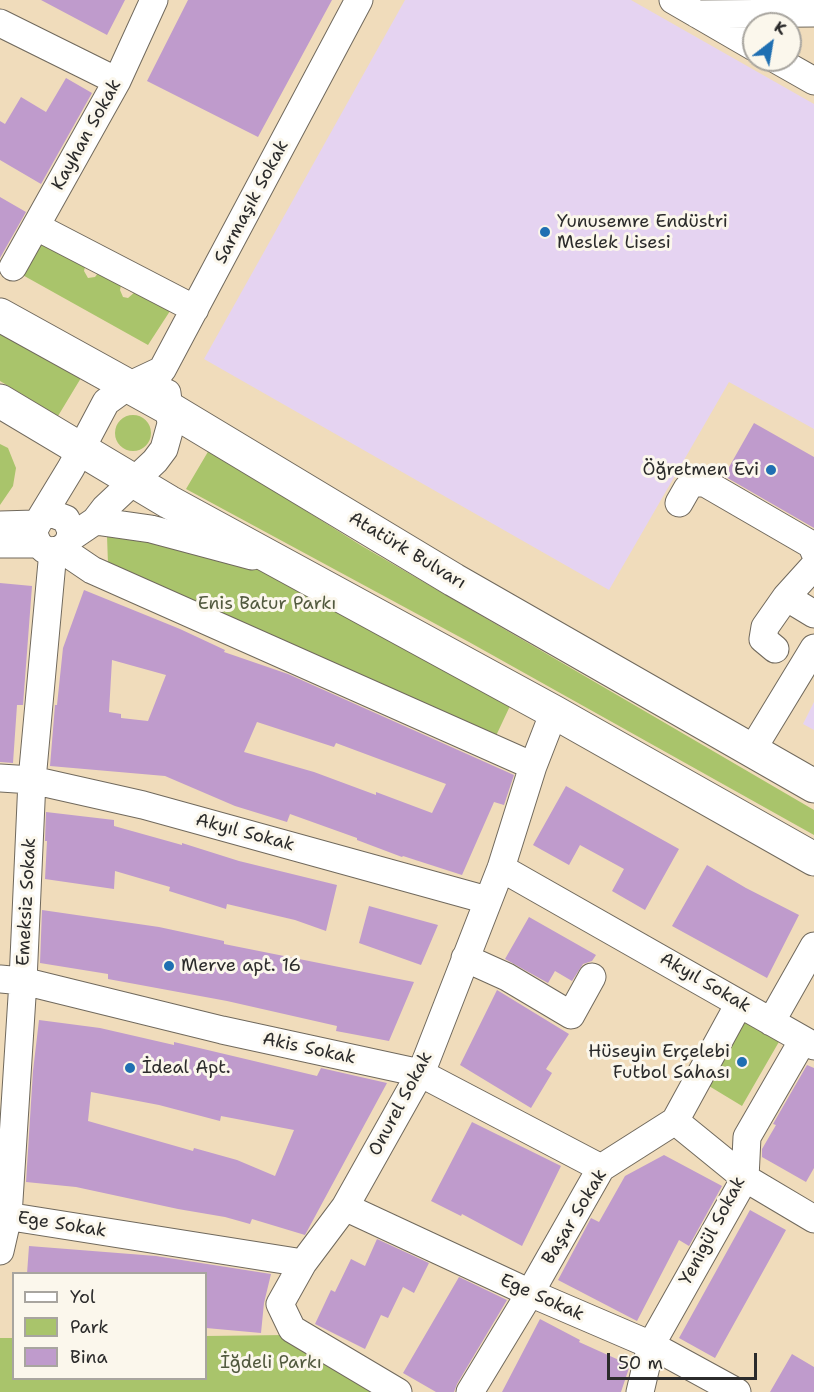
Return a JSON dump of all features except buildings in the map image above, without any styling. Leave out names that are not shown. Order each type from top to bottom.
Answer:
[{"type":"main road","name":"Atatürk Bulvarı","points":[[0,315],[170,409],[454,580],[814,786]]},
{"type":"main road","points":[[0,401],[81,450],[282,564],[554,712],[814,859]]},
{"type":"street","name":"Kayhan Sokak","points":[[14,267],[117,81],[154,0]]},
{"type":"street","name":"Sarmaşık Sokak","points":[[162,370],[359,0]]},
{"type":"street","points":[[673,0],[742,40]]},
{"type":"street","points":[[697,14],[814,13]]},
{"type":"street","points":[[0,23],[117,81]]},
{"type":"street","points":[[798,72],[814,81]]},
{"type":"street","points":[[37,227],[195,309]]},
{"type":"street","points":[[50,538],[81,450],[106,402],[128,386],[162,370],[171,424],[164,449],[155,461],[105,508],[95,521]]},
{"type":"street","points":[[680,503],[692,483],[705,483],[812,546],[814,550]]},
{"type":"street","points":[[0,544],[50,538],[95,521],[151,529],[282,564]]},
{"type":"street","points":[[0,525],[50,538],[92,570],[533,766]]},
{"type":"street","name":"Emeksiz Sokak","points":[[0,1251],[4,1215],[12,980],[32,780],[50,538]]},
{"type":"street","points":[[776,649],[763,639],[765,627],[786,597],[814,566]]},
{"type":"street","points":[[786,597],[814,614]]},
{"type":"street","points":[[752,750],[814,648]]},
{"type":"street","name":"Onurel Sokak","points":[[398,1392],[292,1329],[280,1304],[303,1263],[345,1207],[420,1073],[501,868],[533,766],[554,712]]},
{"type":"street","name":"Akyıl Sokak","points":[[0,778],[32,780],[143,805],[487,900]]},
{"type":"street","name":"Akyıl Sokak","points":[[501,868],[808,1043]]},
{"type":"street","points":[[771,1022],[814,946]]},
{"type":"street","points":[[465,958],[507,977],[571,1015],[592,977]]},
{"type":"street","name":"Akis Sokak","points":[[12,980],[222,1030],[420,1073],[601,1168]]},
{"type":"street","name":"Başar Sokak","points":[[470,1392],[530,1293],[601,1168],[675,1121],[739,1004]]},
{"type":"street","name":"Yenigül Sokak","points":[[640,1392],[651,1346],[745,1178],[747,1137],[808,1043]]},
{"type":"street","points":[[675,1121],[745,1178],[814,1219]]},
{"type":"street","name":"Ege Sokak","points":[[345,1207],[651,1346],[737,1392]]},
{"type":"street","name":"Ege Sokak","points":[[4,1215],[303,1263]]},
{"type":"shaded area","name":"Yunusemre Endüstri Meslek Lisesi","points":[[405,0],[631,0],[742,63],[742,72],[758,72],[814,104],[814,429],[729,382],[609,590],[204,359]]},
{"type":"shaded area","points":[[814,702],[814,730],[803,724]]},
{"type":"green space","points":[[38,240],[85,267],[84,271],[88,278],[95,277],[98,273],[121,285],[120,290],[123,297],[128,298],[135,292],[170,311],[148,345],[19,273]]},
{"type":"green space","points":[[0,333],[81,378],[58,416],[0,381]]},
{"type":"green space","points":[[133,415],[146,420],[151,433],[146,446],[133,451],[120,446],[115,433],[120,420]]},
{"type":"green space","points":[[0,444],[8,448],[16,468],[13,486],[0,505]]},
{"type":"green space","points":[[209,450],[362,546],[814,810],[814,835],[469,642],[186,489]]},
{"type":"green space","name":"Enis Batur Parkı","points":[[107,536],[177,543],[229,557],[280,576],[510,706],[494,740],[108,564]]},
{"type":"green space","name":"Hüseyin Erçelebi Futbol Sahası","points":[[741,1018],[780,1040],[742,1106],[704,1083]]},
{"type":"green space","name":"İğdeli Parkı","points":[[285,1335],[387,1392],[0,1392],[0,1338],[12,1338],[12,1380],[207,1380],[207,1336]]},
{"type":"place","name":"Yunusemre Endüstri Meslek Lisesi","points":[[545,232]]},
{"type":"place","name":"Öğretmen Evi","points":[[771,470]]},
{"type":"place","name":"Merve apt. 16","points":[[169,966]]},
{"type":"place","name":"Hüseyin Erçelebi Futbol Sahası","points":[[742,1062]]},
{"type":"place","name":"İdeal Apt.","points":[[130,1068]]}]
